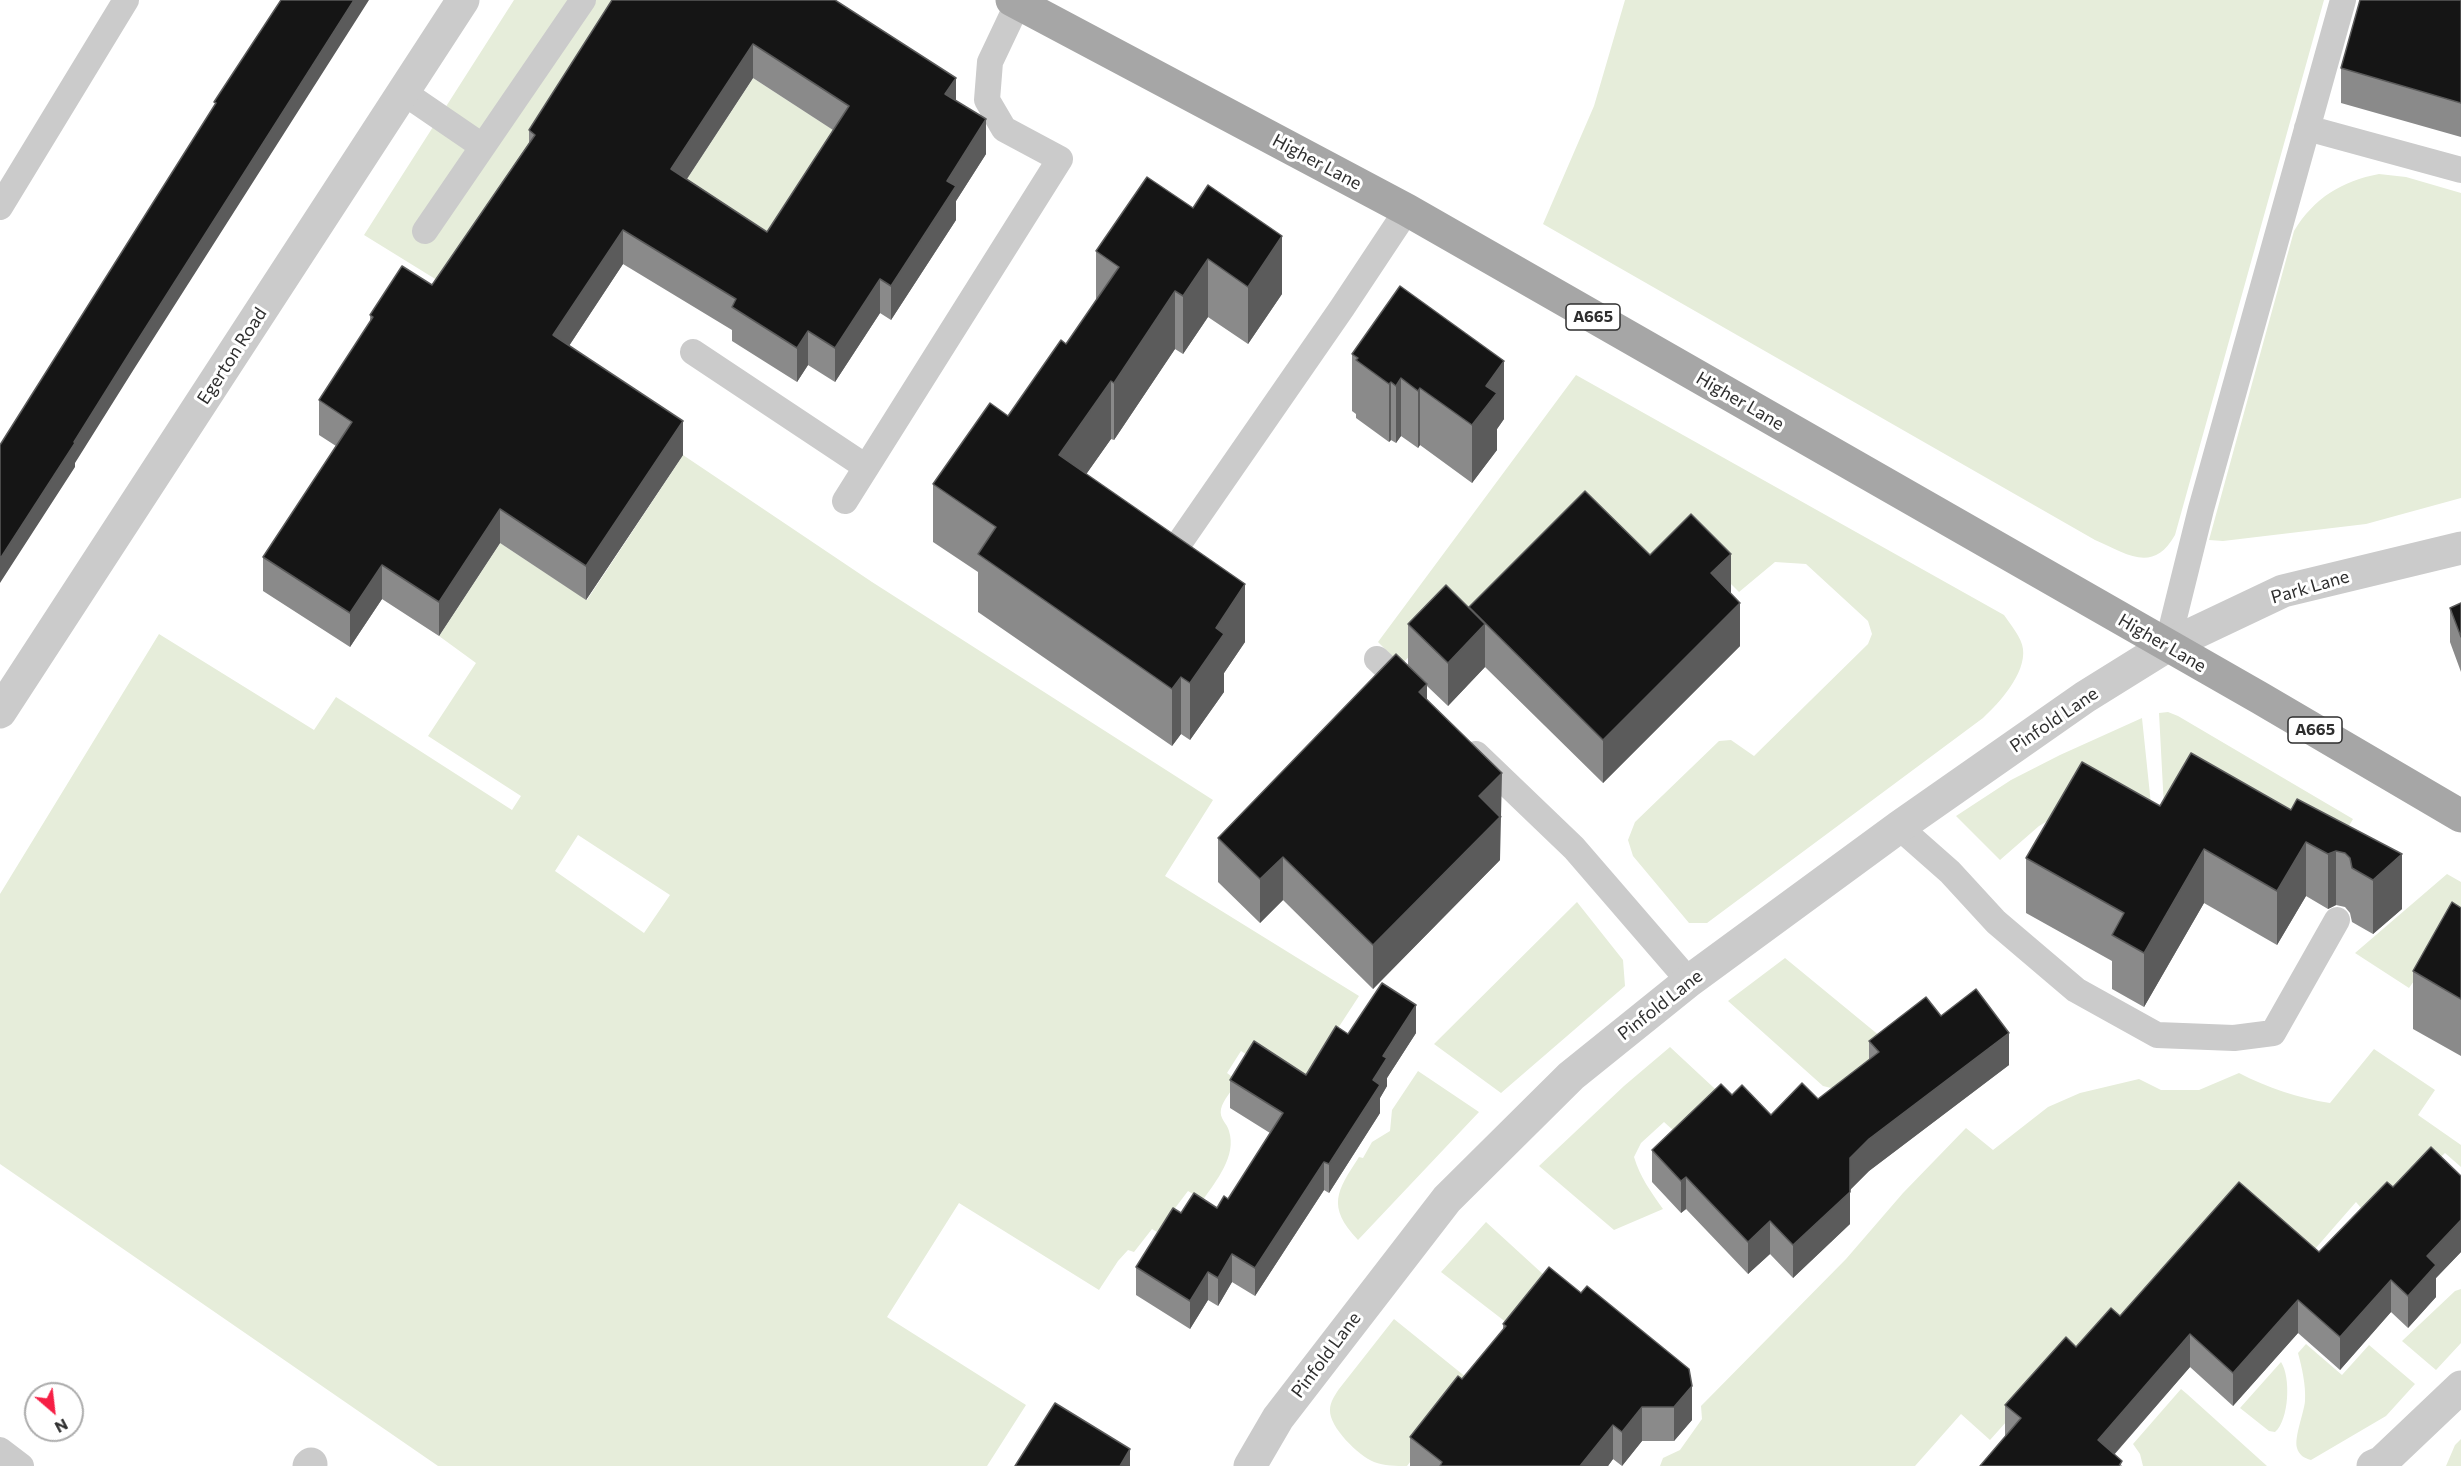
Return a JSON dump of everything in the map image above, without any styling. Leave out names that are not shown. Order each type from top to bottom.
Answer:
[{"type":"main road","name":"Higher Lane","points":[[1015,1],[1407,210],[2461,816]]},
{"type":"street","name":"Egerton Road","points":[[6,691],[463,0]]},
{"type":"street","name":"Park Lane","points":[[2167,646],[2283,591],[2461,548]]},
{"type":"street","name":"Pinfold Lane","points":[[1250,1466],[1278,1418],[1447,1199],[1571,1076],[1689,981],[1899,827],[2085,698],[2167,646]]},
{"type":"street","points":[[2373,1466],[2382,1462],[2461,1386]]},
{"type":"lane","points":[[0,207],[126,0]]},
{"type":"lane","points":[[424,231],[583,0]]},
{"type":"lane","points":[[2167,646],[2201,509],[2343,0]]},
{"type":"lane","points":[[844,501],[1060,159],[1004,129],[987,100],[990,62],[1015,1]]},
{"type":"lane","points":[[403,92],[482,147]]},
{"type":"lane","points":[[2307,128],[2461,170]]},
{"type":"lane","points":[[1171,555],[1407,210]]},
{"type":"lane","points":[[693,352],[866,467]]},
{"type":"lane","points":[[1377,659],[1427,706]]},
{"type":"lane","points":[[1460,738],[1574,848],[1689,981]]},
{"type":"lane","points":[[1899,827],[1950,872],[1996,922],[2076,990],[2157,1035],[2234,1038],[2273,1033],[2337,920]]},
{"type":"lane","points":[[0,1450],[21,1466]]},
{"type":"green space","points":[[514,0],[629,0],[445,285],[364,235]]},
{"type":"green space","points":[[1625,0],[2324,0],[2175,535],[2167,547],[2158,554],[2139,557],[2095,540],[1543,224],[1594,106]]},
{"type":"green space","points":[[753,78],[849,140],[767,266],[671,203]]},
{"type":"green space","points":[[2379,174],[2406,177],[2461,193],[2461,498],[2366,524],[2223,541],[2209,540],[2294,231],[2311,209],[2330,193],[2353,181]]},
{"type":"green space","points":[[1576,375],[2004,615],[2023,649],[2023,659],[2016,678],[1983,718],[1707,923],[1689,923],[1633,856],[1628,840],[1635,822],[1719,741],[1731,740],[1754,756],[1868,644],[1872,634],[1868,621],[1806,564],[1775,562],[1739,592],[1693,546],[1465,637],[1446,618],[1401,665],[1378,642]]},
{"type":"green space","points":[[683,455],[872,582],[1213,800],[1165,876],[1359,996],[1299,1088],[1241,1051],[1227,1073],[1238,1081],[1221,1109],[1221,1116],[1228,1128],[1231,1140],[1224,1168],[1203,1200],[1188,1191],[1157,1232],[1152,1229],[1134,1252],[1128,1250],[1118,1261],[1099,1290],[959,1203],[887,1317],[1026,1405],[987,1466],[438,1466],[0,1164],[0,894],[159,634],[314,730],[336,697],[512,810],[521,796],[428,736],[476,663],[439,636],[500,543],[587,600]],"holes":[[[578,835],[670,895],[644,933],[555,871]]]},
{"type":"green space","points":[[2168,712],[2353,819],[2324,868],[2166,845],[2159,713]]},
{"type":"green space","points":[[2142,718],[2152,814],[2073,806],[2039,826],[2000,860],[1956,816],[2011,780]]},
{"type":"green space","points":[[2447,874],[2461,882],[2461,955],[2440,944],[2409,988],[2355,953]]},
{"type":"green space","points":[[1577,902],[1623,960],[1625,986],[1501,1093],[1434,1044]]},
{"type":"green space","points":[[1785,958],[1892,1046],[1843,1086],[1831,1088],[1823,1086],[1728,1001]]},
{"type":"green space","points":[[1670,1047],[1728,1101],[1685,1141],[1664,1122],[1641,1143],[1634,1157],[1636,1164],[1663,1209],[1614,1230],[1539,1166],[1624,1086]]},
{"type":"green space","points":[[2374,1049],[2435,1090],[2418,1115],[2461,1145],[2461,1167],[2445,1153],[2390,1206],[2377,1200],[2368,1201],[2361,1208],[2356,1202],[2308,1257],[2115,1333],[2015,1412],[1990,1440],[1961,1414],[1915,1466],[1660,1466],[1663,1458],[1680,1450],[1702,1419],[1701,1406],[1846,1259],[1903,1193],[1966,1128],[1993,1150],[2048,1107],[2080,1093],[2139,1079],[2161,1090],[2199,1090],[2239,1073],[2283,1092],[2330,1103]]},
{"type":"green space","points":[[1418,1071],[1479,1112],[1358,1240],[1348,1228],[1338,1208],[1341,1189],[1359,1157],[1363,1158],[1372,1142],[1390,1131],[1392,1110]]},
{"type":"green space","points":[[1486,1222],[1545,1276],[1507,1323],[1441,1272]]},
{"type":"green space","points":[[2461,1289],[2461,1343],[2436,1370],[2402,1341],[2455,1291]]},
{"type":"green space","points":[[1394,1319],[1472,1382],[1407,1466],[1378,1463],[1361,1454],[1334,1424],[1330,1410],[1339,1389]]},
{"type":"green space","points":[[2306,1344],[2342,1375],[2369,1345],[2415,1384],[2386,1416],[2311,1460],[2299,1453],[2296,1443],[2305,1395],[2298,1353]]},
{"type":"green space","points":[[2281,1362],[2286,1378],[2287,1398],[2283,1418],[2275,1432],[2269,1431],[2240,1408]]},
{"type":"green space","points":[[2181,1389],[2267,1466],[2143,1466],[2140,1454],[2133,1444]]},
{"type":"green space","points":[[2461,1439],[2461,1466],[2446,1466],[2455,1445]]},
{"type":"building","points":[[281,0],[354,0],[0,559],[0,445],[216,103],[214,102]]},
{"type":"building","points":[[612,0],[835,0],[956,78],[945,94],[986,119],[947,181],[956,186],[891,286],[880,279],[835,348],[808,331],[797,348],[732,307],[736,299],[623,230],[553,335],[683,421],[586,566],[500,509],[439,602],[382,565],[350,613],[263,557],[352,422],[319,400],[373,317],[370,315],[402,266],[432,285],[535,135],[529,130]],"holes":[[[753,44],[849,106],[767,232],[671,169]]]},
{"type":"building","points":[[2360,0],[2461,0],[2461,103],[2341,68]]},
{"type":"building","points":[[1147,177],[1193,208],[1208,185],[1282,236],[1248,287],[1208,259],[1183,296],[1175,291],[1114,383],[1111,381],[1059,455],[1245,584],[1216,628],[1224,634],[1190,683],[1181,677],[1172,689],[978,554],[996,527],[933,484],[990,403],[1008,416],[1061,340],[1066,344],[1119,267],[1096,251]]},
{"type":"building","points":[[1400,286],[1504,361],[1486,386],[1497,393],[1472,425],[1420,388],[1418,391],[1401,378],[1396,386],[1391,382],[1389,384],[1356,360],[1358,358],[1352,354]]},
{"type":"building","points":[[1585,491],[1650,555],[1691,514],[1731,554],[1711,573],[1740,603],[1603,740],[1469,607]]},
{"type":"building","points":[[1446,585],[1485,624],[1448,663],[1408,624]]},
{"type":"building","points":[[2461,603],[2461,637],[2450,608]]},
{"type":"building","points":[[1396,654],[1427,684],[1419,692],[1502,773],[1479,796],[1500,817],[1373,945],[1283,857],[1260,879],[1218,838]]},
{"type":"building","points":[[2191,753],[2291,810],[2297,799],[2402,854],[2373,880],[2352,868],[2350,858],[2345,853],[2336,851],[2328,854],[2306,842],[2277,891],[2204,849],[2144,953],[2112,935],[2124,913],[2026,858],[2082,762],[2160,806]]},
{"type":"building","points":[[2452,902],[2461,908],[2461,999],[2413,971]]},
{"type":"building","points":[[1382,983],[1416,1005],[1383,1056],[1387,1058],[1373,1080],[1380,1085],[1329,1164],[1324,1162],[1255,1268],[1232,1254],[1218,1278],[1208,1272],[1190,1301],[1136,1267],[1173,1208],[1181,1213],[1194,1193],[1217,1208],[1224,1196],[1228,1199],[1283,1113],[1230,1080],[1254,1041],[1306,1075],[1336,1026],[1348,1034]]},
{"type":"building","points":[[1976,989],[2009,1033],[1869,1139],[1850,1158],[1850,1192],[1793,1245],[1770,1221],[1748,1242],[1686,1177],[1681,1181],[1652,1150],[1721,1084],[1732,1095],[1742,1085],[1771,1115],[1802,1083],[1818,1099],[1879,1052],[1869,1041],[1926,997],[1941,1016]]},
{"type":"building","points":[[2431,1147],[2461,1176],[2461,1220],[2427,1256],[2436,1265],[2408,1296],[2391,1280],[2340,1337],[2298,1300],[2233,1373],[2190,1334],[2098,1440],[2122,1461],[2119,1466],[1980,1466],[2021,1418],[2005,1405],[2066,1337],[2076,1347],[2111,1308],[2120,1316],[2239,1182],[2319,1252],[2387,1182],[2393,1187]]},
{"type":"building","points":[[1549,1267],[1581,1293],[1587,1286],[1689,1369],[1692,1386],[1674,1407],[1642,1407],[1622,1432],[1613,1425],[1580,1466],[1440,1466],[1442,1462],[1410,1437],[1458,1376],[1462,1379],[1506,1326],[1503,1324]]},
{"type":"building","points":[[1055,1403],[1130,1449],[1120,1466],[1015,1466]]}]
